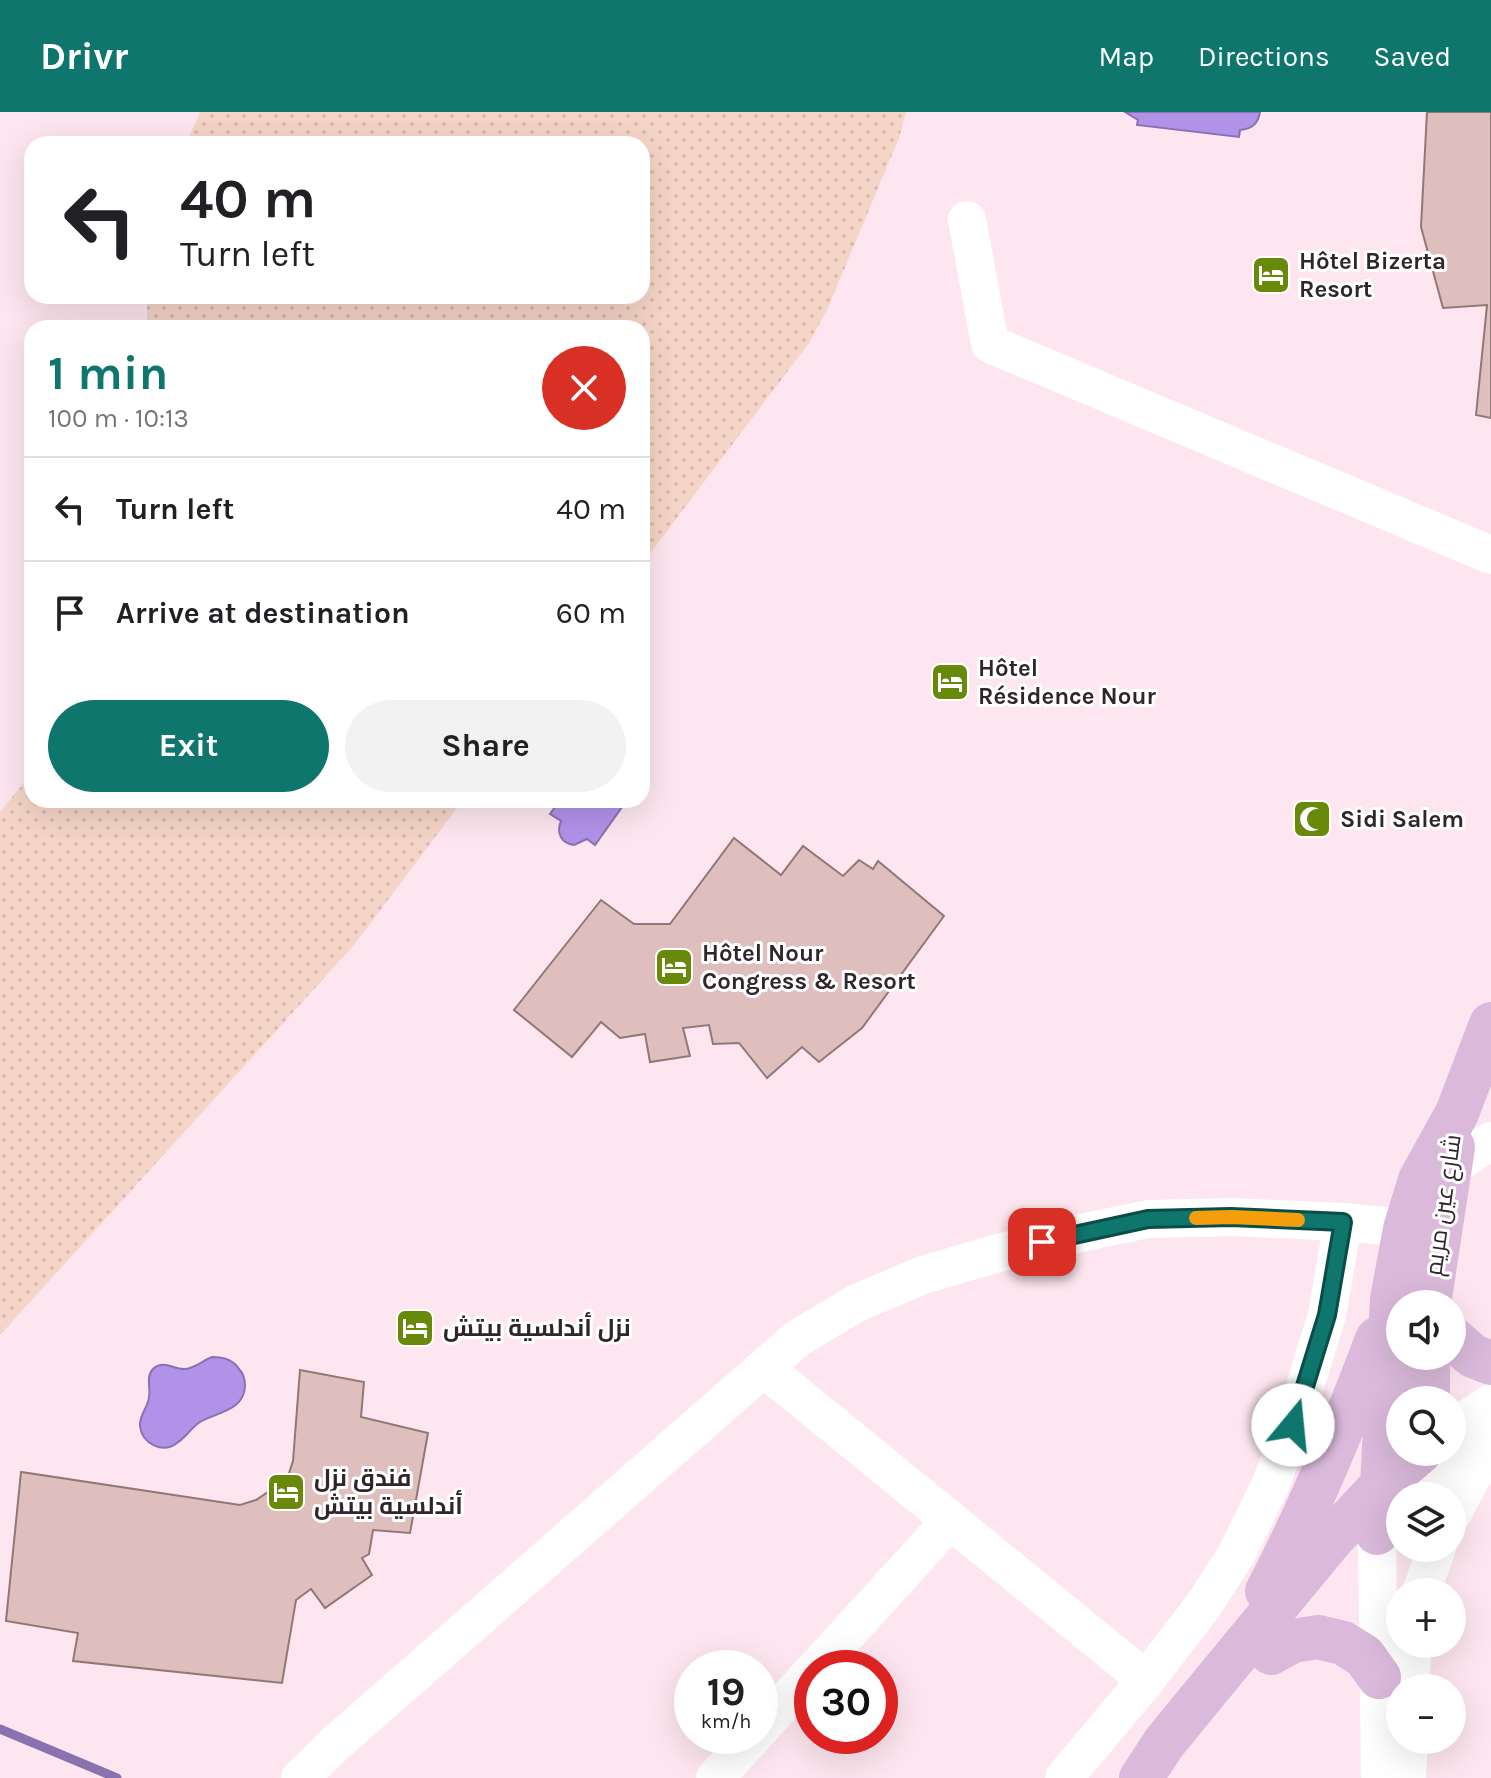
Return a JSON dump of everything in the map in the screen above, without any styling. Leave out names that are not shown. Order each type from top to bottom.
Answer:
[{"type":"main road","name":"شارع عين مريم","points":[[1412,1290],[1436,1174],[1491,1024]]},
{"type":"main road","points":[[1227,1666],[1274,1577],[1357,1393],[1386,1343]]},
{"type":"main road","points":[[1466,1350],[1491,1363]]},
{"type":"main road","name":"شارع عين مريم","points":[[1411,1370],[1413,1482]]},
{"type":"main road","points":[[1141,1778],[1164,1743],[1331,1540],[1386,1508]]},
{"type":"main road","points":[[1148,1778],[1211,1719],[1386,1523]]},
{"type":"main road","points":[[1271,1653],[1293,1641],[1318,1637],[1343,1643],[1386,1674]]},
{"type":"street","points":[[967,220],[990,344],[1491,555]]},
{"type":"street","points":[[1436,1174],[1491,1141]]},
{"type":"street","points":[[300,1778],[798,1338],[857,1303],[923,1275],[1037,1243],[1148,1219],[1231,1217],[1343,1222],[1423,1230]]},
{"type":"street","points":[[1064,1778],[1146,1680],[1203,1606],[1236,1555],[1270,1486],[1293,1425],[1327,1315],[1343,1222]]},
{"type":"street","points":[[764,1368],[1146,1680]]},
{"type":"street","points":[[1466,1420],[1491,1403]]},
{"type":"street","points":[[1431,1482],[1491,1446]]},
{"type":"street","points":[[832,1650],[950,1521]]},
{"type":"street","name":"شارع عين مريم","points":[[1396,1674],[1406,1562]]},
{"type":"street","points":[[778,1709],[794,1692]]},
{"type":"street","name":"شارع عين مريم","points":[[1380,1778],[1386,1740]]},
{"type":"street","points":[[715,1778],[737,1754]]},
{"type":"street","points":[[1407,1778],[1408,1754]]},
{"type":"shaded area","points":[[200,112],[906,112],[899,138],[827,310],[809,343],[650,553],[650,320],[147,320],[147,304],[650,304],[650,136],[190,136]]},
{"type":"shaded area","points":[[1125,112],[1260,112],[1256,123],[1240,130],[1239,137],[1137,125],[1138,120]]},
{"type":"shaded area","points":[[24,783],[24,808],[457,808],[354,945],[0,1335],[0,812]]},
{"type":"shaded area","points":[[554,808],[621,808],[595,845],[587,839],[574,845],[563,840],[559,830],[561,821],[550,814]]},
{"type":"shaded area","points":[[212,1357],[231,1361],[242,1372],[245,1386],[240,1401],[200,1422],[171,1446],[160,1447],[149,1442],[140,1422],[148,1401],[151,1371],[161,1365],[188,1369]]},
{"type":"building","points":[[1427,112],[1491,112],[1491,418],[1476,415],[1487,305],[1443,308],[1421,227]]},
{"type":"building","points":[[734,838],[781,875],[803,846],[843,876],[859,860],[873,869],[878,861],[944,916],[862,1028],[819,1062],[802,1047],[767,1078],[739,1043],[713,1044],[709,1025],[683,1028],[690,1056],[650,1062],[645,1034],[620,1038],[601,1022],[572,1057],[514,1010],[601,900],[634,924],[670,924]]},
{"type":"building","points":[[300,1370],[364,1382],[361,1417],[428,1433],[410,1533],[373,1530],[369,1554],[362,1558],[372,1575],[325,1608],[311,1589],[296,1600],[282,1683],[73,1661],[78,1633],[6,1621],[21,1472],[240,1505],[256,1500],[281,1483],[289,1473],[293,1461]]},
{"type":"waterway","points":[[0,1729],[117,1778]]},
{"type":"slow traffic","points":[[1196,1218],[1298,1220]]},
{"type":"place","name":"Hôtel Bizerta Resort","points":[[1271,275]]},
{"type":"place","name":"Hôtel Résidence Nour","points":[[950,682]]},
{"type":"place","name":"Sidi Salem","points":[[1312,819]]},
{"type":"place","name":"Hôtel Nour Congress & Resort","points":[[674,967]]},
{"type":"place","name":"نزل أندلسية بيتش","points":[[415,1328]]},
{"type":"place","name":"فندق نزل أندلسية بيتش","points":[[286,1492]]},
{"type":"route","points":[[1042,1242],[1148,1219],[1231,1217],[1343,1222],[1327,1315],[1293,1425]]}]
